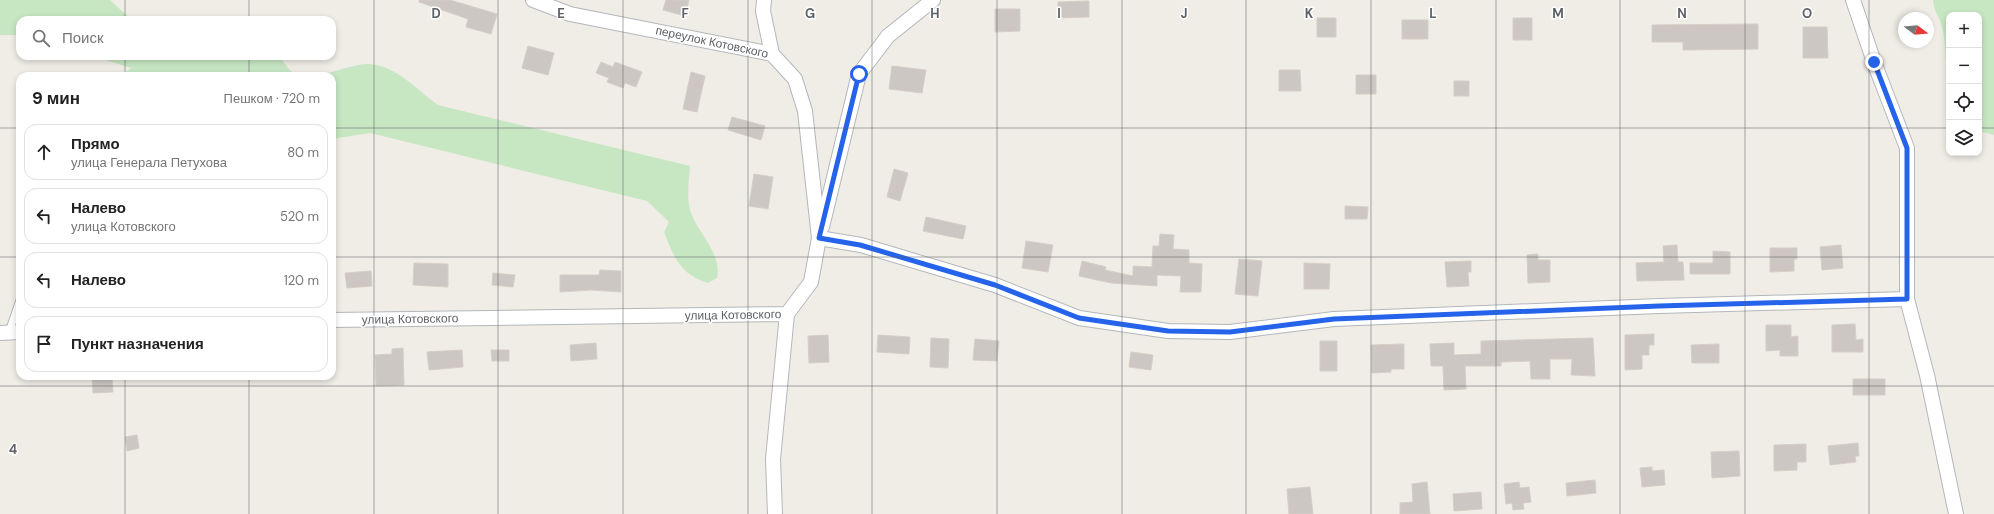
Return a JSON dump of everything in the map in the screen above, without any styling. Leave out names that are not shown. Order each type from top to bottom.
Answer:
[{"type":"street","name":"переулок Котовского","points":[[533,0],[570,14],[772,54],[795,79],[805,111],[819,238]]},
{"type":"street","points":[[764,0],[762,11],[772,54]]},
{"type":"street","points":[[933,0],[888,36],[859,74],[819,238],[860,245],[987,283],[1079,318],[1168,331],[1230,332],[1334,319],[1659,306],[1907,299]]},
{"type":"street","points":[[1853,0],[1874,62],[1907,148],[1907,299],[1927,375],[1956,514]]},
{"type":"street","name":"улица Котовского","points":[[336,320],[787,314],[811,282],[819,238]]},
{"type":"street","points":[[775,514],[773,459],[787,314]]},
{"type":"lane","points":[[10,332],[16,313]]},
{"type":"green space","points":[[0,0],[110,0],[128,16],[16,16],[16,35],[0,35]]},
{"type":"green space","points":[[1933,0],[1994,0],[1994,135],[1982,132],[1982,12],[1946,12],[1946,69],[1944,34],[1934,8]]},
{"type":"green space","points":[[106,60],[282,60],[293,72],[126,72],[131,68]]},
{"type":"green space","points":[[359,65],[377,65],[396,73],[438,105],[690,166],[688,190],[689,208],[713,252],[718,269],[717,278],[708,283],[699,280],[685,270],[671,250],[664,232],[669,222],[647,201],[370,133],[336,138],[336,72],[332,72]]},
{"type":"building","points":[[419,0],[450,0],[497,14],[491,34],[466,27],[468,19],[419,2]]},
{"type":"building","points":[[666,0],[689,0],[685,16],[663,10]]},
{"type":"building","points":[[1089,1],[1089,17],[1058,18],[1058,2]]},
{"type":"building","points":[[995,9],[1020,9],[1020,31],[995,32]]},
{"type":"building","points":[[1317,18],[1336,18],[1336,37],[1317,37]]},
{"type":"building","points":[[1513,18],[1532,18],[1532,40],[1513,40]]},
{"type":"building","points":[[1402,20],[1428,20],[1428,39],[1402,39]]},
{"type":"building","points":[[1758,24],[1758,49],[1683,50],[1683,42],[1652,42],[1652,25]]},
{"type":"building","points":[[1803,27],[1827,27],[1828,58],[1803,58]]},
{"type":"building","points":[[528,46],[554,53],[548,75],[522,68]]},
{"type":"building","points":[[601,62],[613,67],[615,62],[642,72],[636,87],[625,83],[623,88],[607,82],[609,78],[596,73]]},
{"type":"building","points":[[892,66],[926,70],[922,93],[889,89]]},
{"type":"building","points":[[1279,70],[1300,70],[1301,91],[1279,91]]},
{"type":"building","points":[[691,72],[705,76],[697,112],[683,109]]},
{"type":"building","points":[[1356,75],[1376,75],[1376,94],[1356,94]]},
{"type":"building","points":[[1454,81],[1469,81],[1469,96],[1454,96]]},
{"type":"building","points":[[732,117],[765,126],[761,140],[728,130]]},
{"type":"building","points":[[894,169],[908,173],[900,201],[887,197]]},
{"type":"building","points":[[754,174],[773,177],[768,209],[749,206]]},
{"type":"building","points":[[1345,206],[1368,207],[1367,219],[1345,219]]},
{"type":"building","points":[[926,217],[966,226],[963,239],[923,231]]},
{"type":"building","points":[[1160,234],[1174,235],[1173,249],[1189,250],[1189,263],[1202,264],[1201,292],[1180,292],[1181,276],[1157,275],[1157,286],[1111,283],[1079,276],[1082,261],[1106,267],[1105,270],[1133,276],[1133,266],[1152,267],[1153,246],[1159,246]]},
{"type":"building","points":[[1026,241],[1053,245],[1048,272],[1022,268]]},
{"type":"building","points":[[1677,245],[1678,262],[1683,262],[1684,280],[1637,281],[1636,263],[1664,262],[1663,246]]},
{"type":"building","points":[[1841,245],[1843,268],[1822,270],[1820,247]]},
{"type":"building","points":[[1770,248],[1797,248],[1797,259],[1794,259],[1794,271],[1770,272]]},
{"type":"building","points":[[1713,251],[1730,252],[1730,274],[1690,274],[1690,263],[1713,263]]},
{"type":"building","points":[[1538,254],[1538,260],[1550,260],[1550,282],[1528,283],[1527,255]]},
{"type":"building","points":[[1239,259],[1262,261],[1258,296],[1235,294]]},
{"type":"building","points":[[1471,261],[1471,272],[1468,272],[1469,286],[1447,287],[1445,262]]},
{"type":"building","points":[[414,263],[448,264],[448,287],[413,285]]},
{"type":"building","points":[[1304,263],[1330,264],[1329,289],[1304,289]]},
{"type":"building","points":[[600,270],[621,271],[621,292],[591,290],[560,292],[560,275],[599,275]]},
{"type":"building","points":[[371,271],[372,286],[347,288],[345,273]]},
{"type":"building","points":[[493,273],[515,275],[513,287],[492,285]]},
{"type":"building","points":[[1855,324],[1856,340],[1863,339],[1863,352],[1832,352],[1832,325]]},
{"type":"building","points":[[1766,325],[1791,325],[1791,337],[1798,336],[1798,356],[1780,356],[1780,350],[1766,351]]},
{"type":"building","points":[[1654,334],[1654,345],[1649,345],[1649,355],[1642,355],[1642,369],[1625,370],[1625,335]]},
{"type":"building","points":[[828,335],[829,362],[809,363],[808,336]]},
{"type":"building","points":[[878,335],[910,337],[909,354],[877,352]]},
{"type":"building","points":[[931,338],[949,339],[948,368],[930,367]]},
{"type":"building","points":[[1593,338],[1595,376],[1571,375],[1572,359],[1550,359],[1550,379],[1531,379],[1530,361],[1501,362],[1501,366],[1465,366],[1466,389],[1444,390],[1443,366],[1431,366],[1430,344],[1454,343],[1454,355],[1481,354],[1481,341]]},
{"type":"building","points":[[975,339],[999,341],[997,361],[973,360]]},
{"type":"building","points":[[1320,341],[1337,341],[1337,371],[1320,371]]},
{"type":"building","points":[[596,343],[597,359],[571,361],[570,345]]},
{"type":"building","points":[[1404,344],[1404,369],[1391,369],[1391,372],[1372,373],[1371,345]]},
{"type":"building","points":[[1719,344],[1719,363],[1692,363],[1691,345]]},
{"type":"building","points":[[403,348],[404,385],[376,386],[375,355],[392,354],[392,349]]},
{"type":"building","points":[[462,350],[463,367],[429,370],[427,352]]},
{"type":"building","points":[[491,350],[509,350],[509,361],[492,361]]},
{"type":"building","points":[[1131,352],[1153,355],[1151,370],[1129,367]]},
{"type":"building","points":[[1853,379],[1885,379],[1885,395],[1853,395]]},
{"type":"building","points":[[92,380],[112,380],[113,392],[93,393]]},
{"type":"building","points":[[137,435],[139,448],[127,451],[125,437]]},
{"type":"building","points":[[1858,443],[1859,456],[1855,456],[1856,462],[1830,465],[1828,446]]},
{"type":"building","points":[[1806,444],[1806,462],[1797,462],[1797,470],[1774,471],[1774,445]]},
{"type":"building","points":[[1739,451],[1740,476],[1712,478],[1711,452]]},
{"type":"building","points":[[1652,467],[1652,471],[1664,470],[1665,485],[1642,487],[1640,468]]},
{"type":"building","points":[[1595,480],[1596,493],[1567,496],[1566,483]]},
{"type":"building","points":[[1427,482],[1430,514],[1400,514],[1400,503],[1413,502],[1412,484]]},
{"type":"building","points":[[1519,482],[1520,488],[1529,487],[1531,502],[1523,503],[1524,509],[1513,510],[1512,503],[1506,504],[1504,484]]},
{"type":"building","points":[[1310,487],[1313,514],[1289,514],[1287,489]]},
{"type":"building","points":[[1481,492],[1482,509],[1454,511],[1453,494]]},
{"type":"route","points":[[859,74],[819,238],[860,245],[995,285],[1079,318],[1168,331],[1230,332],[1334,319],[1659,306],[1907,299],[1907,148],[1874,62]]}]
